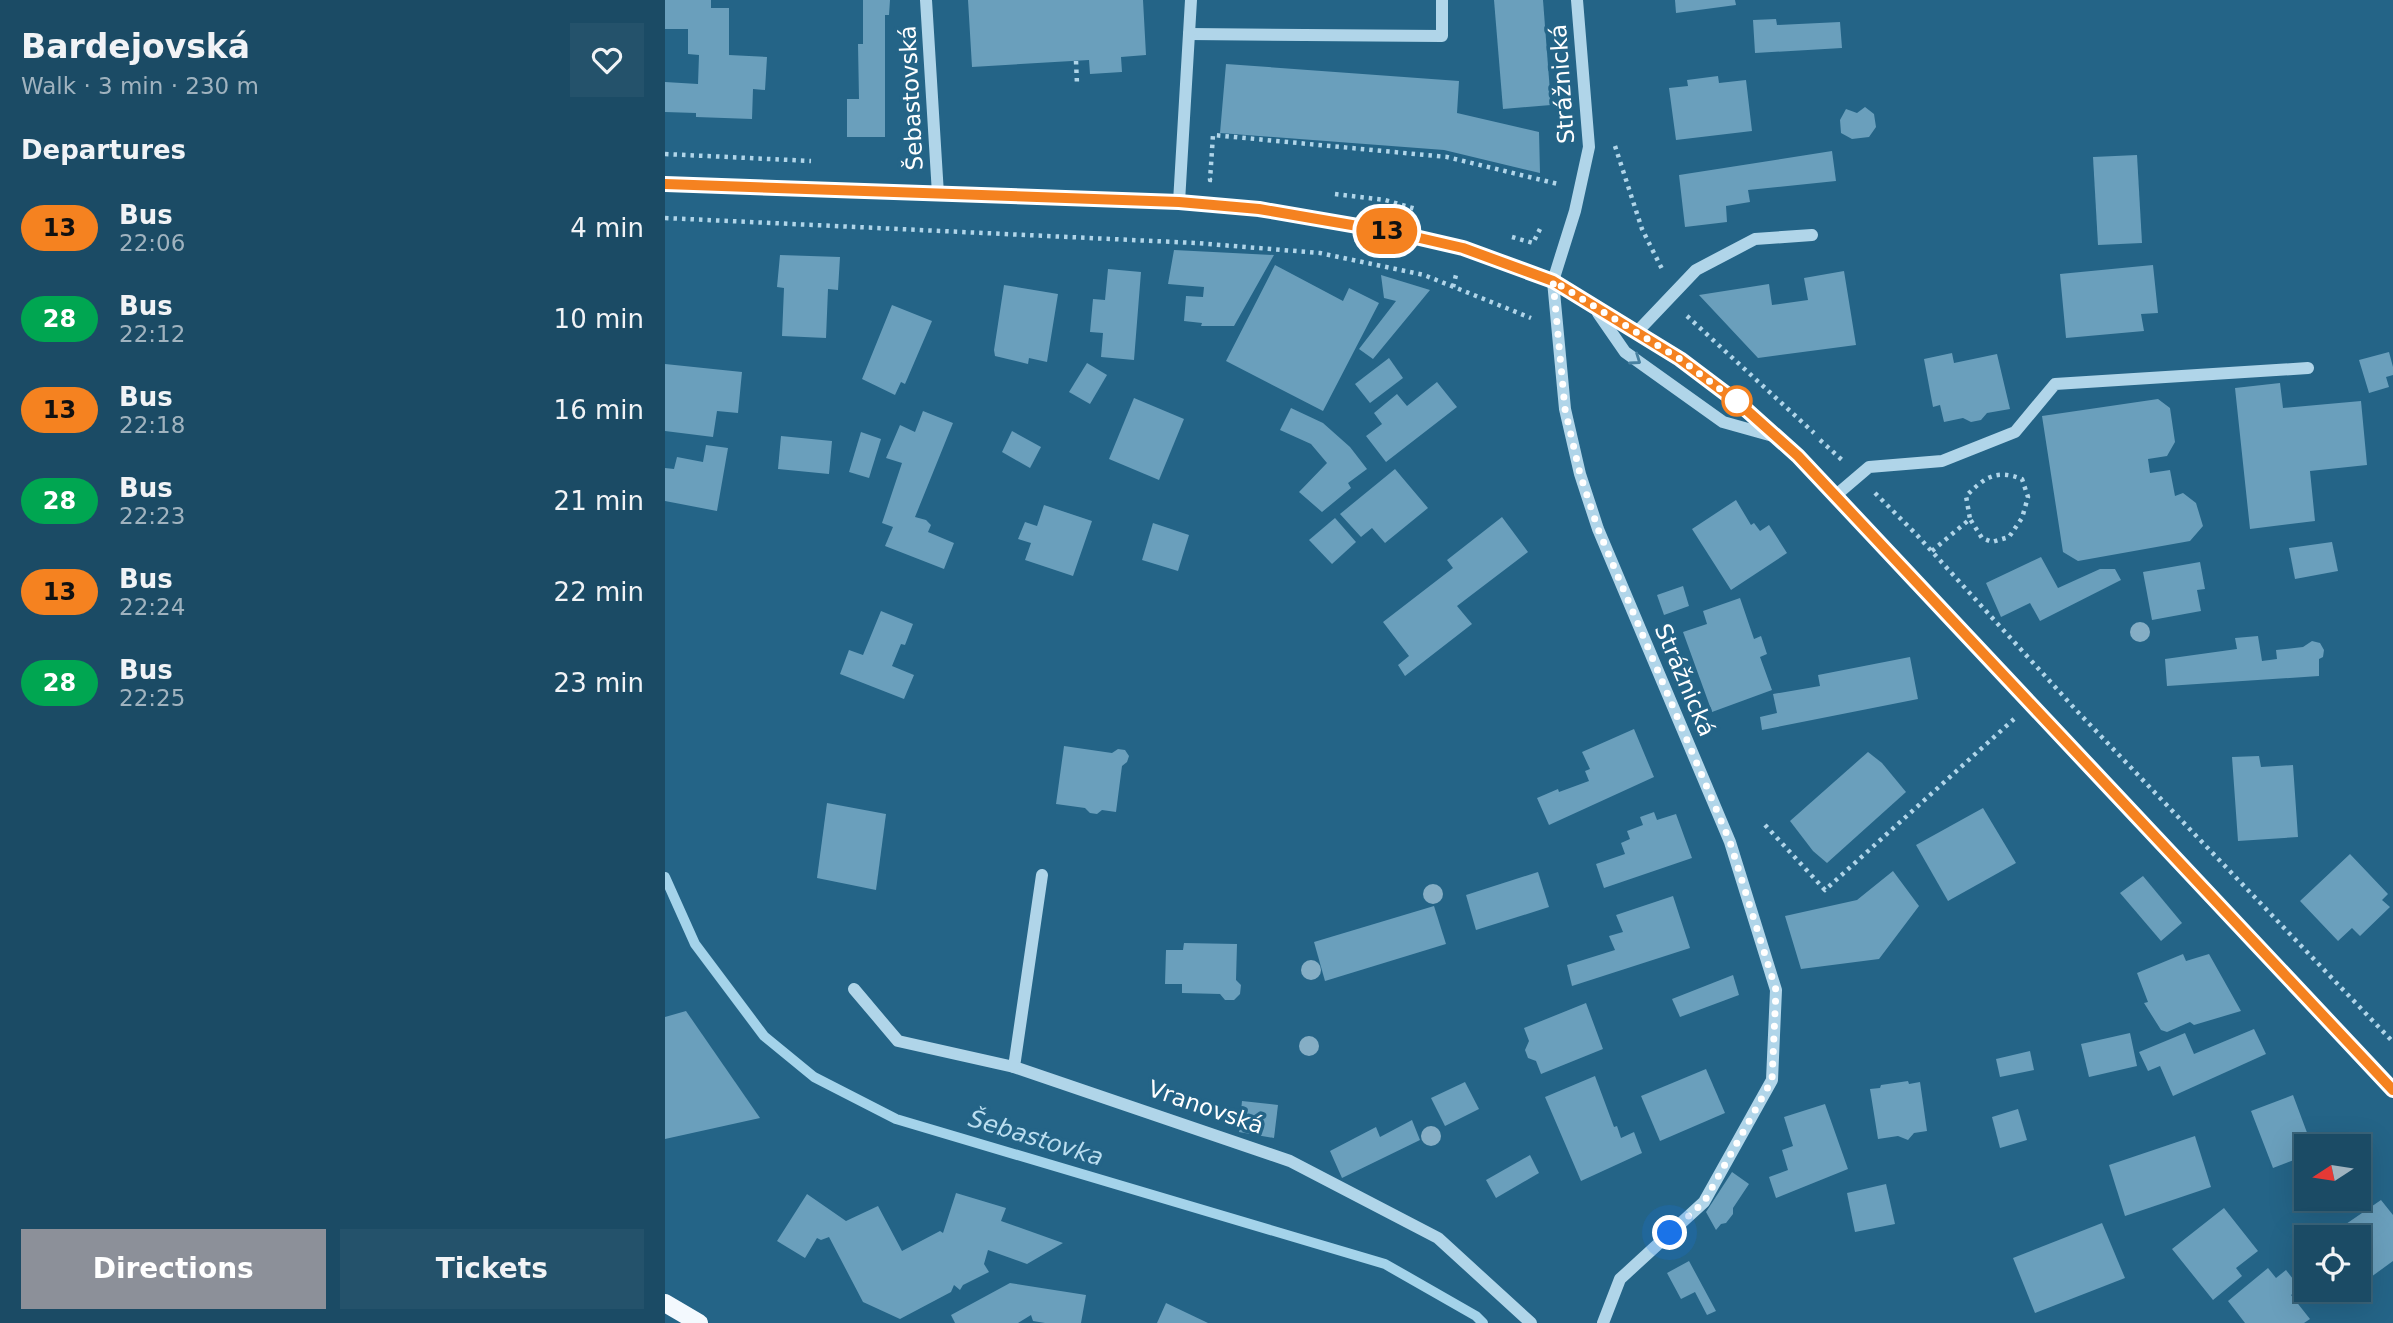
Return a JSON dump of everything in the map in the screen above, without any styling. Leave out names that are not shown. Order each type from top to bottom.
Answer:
[{"type":"main road","points":[[665,1303],[699,1323]]},
{"type":"street","name":"Šebastovská","points":[[926,0],[937,194]]},
{"type":"street","points":[[1179,202],[1191,0]]},
{"type":"street","points":[[1189,34],[1442,36],[1442,0]]},
{"type":"street","name":"Strážnická","points":[[1577,0],[1590,147],[1575,211],[1553,281],[1565,409],[1580,474],[1598,529],[1730,842],[1776,990],[1772,1080],[1704,1202],[1620,1279],[1603,1323]]},
{"type":"street","name":"Šebastovská","points":[[665,187],[684,185],[1179,202],[1259,209],[1398,233],[1463,248],[1553,281],[1680,359],[1741,405],[1777,437],[2393,1090]]},
{"type":"street","points":[[1636,333],[1696,271],[1755,239],[1812,235]]},
{"type":"street","points":[[1594,307],[1625,352],[1723,422],[1777,437]]},
{"type":"street","points":[[1835,496],[1869,467],[1942,461],[2015,432],[2055,384],[2308,368]]},
{"type":"street","points":[[1014,1067],[1042,875]]},
{"type":"street","name":"Vranovská","points":[[854,989],[898,1041],[1014,1067],[1290,1161],[1438,1238],[1531,1323]]},
{"type":"path","points":[[1076,61],[1077,83]]},
{"type":"path","points":[[1223,181],[1210,180],[1213,135],[1447,157],[1579,190]]},
{"type":"path","points":[[1612,138],[1642,229],[1684,313],[1858,477],[1932,551],[2076,710],[2393,1042]]},
{"type":"path","points":[[665,153],[814,162]]},
{"type":"path","points":[[1331,194],[1385,200],[1421,210]]},
{"type":"path","points":[[1507,235],[1533,243],[1545,220]]},
{"type":"path","points":[[2006,473],[2022,479],[2028,497],[2022,518],[2009,537],[1992,542],[1982,538],[1970,519],[1966,496],[1983,479],[2006,473]]},
{"type":"path","points":[[1932,551],[1970,519]]},
{"type":"path","points":[[1765,825],[1825,890],[2031,704]]},
{"type":"building","points":[[665,0],[711,0],[711,8],[729,8],[729,55],[767,57],[765,90],[753,89],[752,119],[696,117],[696,113],[665,112],[665,82],[698,84],[699,55],[688,54],[688,29],[665,29]]},
{"type":"building","points":[[863,0],[890,0],[889,15],[885,15],[885,137],[847,137],[847,99],[859,99],[858,44],[863,44]]},
{"type":"building","points":[[968,0],[1143,0],[1146,55],[1121,57],[1122,72],[1090,74],[1089,60],[972,67]]},
{"type":"building","points":[[1494,0],[1543,0],[1551,105],[1503,109]]},
{"type":"building","points":[[1675,0],[1735,0],[1736,5],[1676,13]]},
{"type":"building","points":[[1776,19],[1777,25],[1840,22],[1842,48],[1755,53],[1753,20]]},
{"type":"building","points":[[1226,64],[1459,81],[1457,113],[1539,132],[1540,173],[1444,150],[1220,133]]},
{"type":"building","points":[[1718,76],[1719,83],[1746,80],[1752,131],[1676,140],[1669,88],[1688,86],[1687,80]]},
{"type":"building","points":[[1865,107],[1874,114],[1876,127],[1869,137],[1852,139],[1841,133],[1840,120],[1846,109],[1857,113]]},
{"type":"building","points":[[1832,151],[1836,181],[1748,190],[1750,202],[1726,206],[1727,222],[1685,227],[1679,175]]},
{"type":"building","points":[[2137,155],[2142,243],[2098,245],[2093,157]]},
{"type":"building","points":[[1174,250],[1274,255],[1234,326],[1201,326],[1202,323],[1184,321],[1186,296],[1203,297],[1204,287],[1168,284]]},
{"type":"building","points":[[780,255],[840,257],[838,290],[828,289],[826,338],[782,336],[784,288],[777,287]]},
{"type":"building","points":[[1275,265],[1343,301],[1349,288],[1379,303],[1323,411],[1226,361]]},
{"type":"building","points":[[2153,265],[2158,313],[2141,314],[2144,331],[2066,338],[2060,274]]},
{"type":"building","points":[[1108,269],[1141,272],[1134,360],[1101,357],[1103,333],[1090,332],[1093,299],[1105,300]]},
{"type":"building","points":[[1844,271],[1856,345],[1758,358],[1699,295],[1769,284],[1772,305],[1808,300],[1804,278]]},
{"type":"building","points":[[1381,275],[1430,290],[1373,359],[1359,349],[1396,301],[1384,298]]},
{"type":"building","points":[[1004,285],[1058,294],[1047,362],[1029,358],[1028,364],[995,356]]},
{"type":"building","points":[[892,305],[932,321],[905,384],[901,382],[895,395],[862,379]]},
{"type":"building","points":[[2389,352],[2393,375],[2386,377],[2389,387],[2369,393],[2359,360]]},
{"type":"building","points":[[1952,353],[1954,363],[1997,354],[2010,409],[1987,413],[1981,420],[1971,422],[1963,418],[1944,422],[1940,405],[1933,407],[1924,359]]},
{"type":"building","points":[[1389,358],[1403,378],[1370,403],[1355,384]]},
{"type":"building","points":[[1087,363],[1107,375],[1090,404],[1069,392]]},
{"type":"building","points":[[665,364],[742,372],[738,413],[717,411],[713,437],[665,431]]},
{"type":"building","points":[[1437,382],[1457,407],[1386,462],[1366,436],[1382,424],[1374,413],[1397,394],[1407,406]]},
{"type":"building","points":[[2280,383],[2283,408],[2361,401],[2367,465],[2310,471],[2315,521],[2250,529],[2235,388]]},
{"type":"building","points":[[1134,398],[1184,419],[1159,480],[1109,459]]},
{"type":"building","points":[[2158,399],[2170,408],[2175,442],[2167,456],[2148,459],[2150,473],[2170,470],[2175,496],[2183,493],[2196,503],[2203,526],[2190,541],[2078,561],[2063,552],[2042,416]]},
{"type":"building","points":[[1291,408],[1323,423],[1350,447],[1367,469],[1348,483],[1351,488],[1322,512],[1299,492],[1327,463],[1311,444],[1280,430]]},
{"type":"building","points":[[923,411],[953,423],[915,517],[926,520],[931,525],[928,532],[954,543],[944,569],[885,546],[893,527],[882,523],[902,463],[886,458],[900,425],[915,432]]},
{"type":"building","points":[[1012,431],[1041,447],[1030,468],[1002,452]]},
{"type":"building","points":[[861,432],[881,439],[869,478],[849,472]]},
{"type":"building","points":[[781,436],[832,441],[829,474],[778,469]]},
{"type":"building","points":[[706,445],[728,448],[717,511],[665,501],[665,468],[674,469],[677,457],[703,462]]},
{"type":"building","points":[[1395,469],[1428,508],[1385,543],[1372,528],[1361,537],[1340,514]]},
{"type":"building","points":[[1736,500],[1751,525],[1754,523],[1760,531],[1769,525],[1787,553],[1731,590],[1692,529]]},
{"type":"building","points":[[1044,505],[1092,521],[1073,576],[1025,560],[1031,543],[1018,539],[1025,522],[1037,526]]},
{"type":"building","points":[[1502,517],[1528,552],[1457,606],[1472,624],[1405,676],[1398,665],[1409,656],[1383,622],[1453,568],[1447,560]]},
{"type":"building","points":[[1335,518],[1356,542],[1332,564],[1309,540]]},
{"type":"building","points":[[1153,523],[1189,535],[1178,571],[1142,560]]},
{"type":"building","points":[[2332,542],[2338,571],[2295,579],[2289,548]]},
{"type":"building","points":[[2041,557],[2058,588],[2100,569],[2115,569],[2121,580],[2040,621],[2030,603],[2001,617],[1986,583]]},
{"type":"building","points":[[2200,562],[2205,589],[2197,590],[2201,611],[2152,620],[2143,572]]},
{"type":"building","points":[[1683,586],[1689,606],[1664,615],[1657,595]]},
{"type":"building","points":[[1740,598],[1754,639],[1761,636],[1767,654],[1760,657],[1772,690],[1712,712],[1683,632],[1707,624],[1703,611]]},
{"type":"building","points":[[881,611],[913,624],[905,645],[901,644],[892,666],[914,675],[904,699],[840,674],[849,650],[863,655]]},
{"type":"building","points":[[2258,636],[2262,661],[2277,659],[2276,650],[2303,647],[2312,641],[2320,643],[2324,650],[2323,657],[2319,659],[2319,676],[2167,686],[2165,659],[2237,649],[2235,638]]},
{"type":"building","points":[[1910,657],[1918,699],[1762,730],[1760,717],[1777,713],[1773,694],[1820,686],[1818,675]]},
{"type":"building","points":[[1634,729],[1654,777],[1549,825],[1537,798],[1589,781],[1585,771],[1590,769],[1582,752]]},
{"type":"building","points":[[1064,746],[1112,753],[1118,749],[1125,750],[1129,756],[1122,766],[1116,812],[1102,810],[1097,814],[1090,813],[1085,808],[1056,804]]},
{"type":"building","points":[[1868,752],[1882,763],[1906,792],[1827,863],[1813,851],[1790,821]]},
{"type":"building","points":[[2259,756],[2261,767],[2293,765],[2298,837],[2238,841],[2232,757]]},
{"type":"building","points":[[827,803],[886,814],[876,890],[817,878]]},
{"type":"building","points":[[1983,808],[2016,863],[1948,901],[1916,845]]},
{"type":"building","points":[[1654,812],[1657,820],[1676,814],[1692,858],[1604,888],[1596,864],[1625,854],[1621,843],[1630,839],[1627,831],[1643,825],[1640,817]]},
{"type":"building","points":[[2350,854],[2388,894],[2382,900],[2390,907],[2360,936],[2352,928],[2338,941],[2300,901]]},
{"type":"building","points":[[1893,871],[1919,906],[1879,959],[1801,969],[1785,916],[1857,900]]},
{"type":"building","points":[[1538,872],[1549,907],[1476,930],[1466,895]]},
{"type":"building","points":[[2143,876],[2182,923],[2161,941],[2120,893]]},
{"type":"building","points":[[1673,896],[1690,948],[1572,986],[1567,965],[1615,950],[1609,936],[1623,932],[1616,915]]},
{"type":"building","points":[[1434,906],[1446,944],[1325,981],[1314,942]]},
{"type":"building","points":[[1184,943],[1237,944],[1236,980],[1241,985],[1240,994],[1234,1000],[1225,1000],[1220,994],[1182,993],[1182,984],[1165,984],[1166,950],[1183,950]]},
{"type":"building","points":[[2183,954],[2186,961],[2209,954],[2241,1011],[2194,1025],[2190,1022],[2167,1032],[2161,1030],[2144,1003],[2148,1002],[2137,973]]},
{"type":"building","points":[[1733,975],[1739,995],[1680,1017],[1672,999]]},
{"type":"building","points":[[1586,1003],[1603,1049],[1541,1074],[1536,1061],[1528,1058],[1525,1050],[1529,1041],[1524,1028]]},
{"type":"building","points":[[686,1011],[760,1118],[665,1139],[665,1017]]},
{"type":"building","points":[[2254,1029],[2266,1054],[2173,1096],[2160,1066],[2148,1071],[2139,1052],[2185,1033],[2194,1054]]},
{"type":"building","points":[[2130,1033],[2137,1066],[2089,1077],[2081,1044]]},
{"type":"building","points":[[2030,1051],[2034,1070],[2000,1077],[1996,1059]]},
{"type":"building","points":[[1706,1069],[1725,1113],[1660,1141],[1641,1096]]},
{"type":"building","points":[[1595,1076],[1614,1127],[1617,1126],[1621,1138],[1634,1132],[1642,1153],[1581,1181],[1545,1097]]},
{"type":"building","points":[[1908,1081],[1909,1084],[1920,1082],[1927,1131],[1914,1133],[1908,1140],[1898,1136],[1878,1139],[1870,1089]]},
{"type":"building","points":[[1465,1082],[1479,1109],[1445,1126],[1431,1098]]},
{"type":"building","points":[[2293,1095],[2308,1134],[2294,1134],[2294,1160],[2273,1168],[2251,1111]]},
{"type":"building","points":[[1242,1101],[1278,1105],[1274,1138],[1239,1132]]},
{"type":"building","points":[[1825,1104],[1848,1169],[1776,1198],[1769,1177],[1788,1170],[1782,1150],[1793,1146],[1784,1117]]},
{"type":"building","points":[[2018,1109],[2027,1140],[2000,1148],[1992,1117]]},
{"type":"building","points":[[1412,1120],[1420,1140],[1342,1178],[1330,1151],[1376,1127],[1380,1137]]},
{"type":"building","points":[[2195,1136],[2211,1187],[2125,1216],[2109,1165]]},
{"type":"building","points":[[1530,1155],[1539,1173],[1496,1198],[1486,1180]]},
{"type":"building","points":[[1732,1172],[1749,1184],[1733,1208],[1733,1214],[1716,1230],[1706,1212]]},
{"type":"building","points":[[1886,1184],[1895,1224],[1855,1232],[1847,1193]]},
{"type":"building","points":[[956,1193],[1006,1208],[1001,1221],[1063,1243],[1027,1264],[988,1250],[984,1264],[989,1272],[963,1285],[960,1290],[954,1285],[951,1292],[900,1319],[863,1302],[829,1237],[821,1240],[817,1238],[805,1258],[777,1241],[807,1194],[846,1221],[878,1206],[902,1251],[940,1231],[943,1233]]},
{"type":"building","points":[[2381,1200],[2393,1215],[2393,1261],[2371,1277],[2371,1225],[2345,1225],[2365,1211],[2371,1211],[2371,1207]]},
{"type":"building","points":[[2224,1208],[2258,1251],[2236,1268],[2242,1276],[2213,1300],[2172,1249]]},
{"type":"building","points":[[2102,1223],[2125,1278],[2035,1313],[2013,1258]]},
{"type":"building","points":[[1689,1261],[1716,1311],[1707,1315],[1695,1292],[1681,1299],[1667,1273]]},
{"type":"building","points":[[2268,1268],[2276,1278],[2286,1270],[2294,1280],[2294,1293],[2291,1295],[2294,1302],[2310,1319],[2304,1323],[2245,1323],[2228,1301]]},
{"type":"building","points":[[1010,1283],[1086,1295],[1081,1323],[1045,1323],[1033,1321],[1031,1315],[1018,1323],[955,1323],[951,1315]]},
{"type":"building","points":[[1166,1303],[1208,1323],[1157,1323]]},
{"type":"waterway","name":"Šebastovka","points":[[665,877],[695,944],[764,1036],[814,1077],[896,1119],[1385,1264],[1476,1316],[1483,1323]]},
{"type":"bus line","name":"13","points":[[665,184],[1179,202],[1259,209],[1325,219],[1463,248],[1553,281],[1680,359],[1741,405],[1798,456],[2393,1090]]},
{"type":"route","points":[[1670,1233],[1704,1202],[1772,1080],[1776,990],[1730,842],[1598,529],[1580,474],[1565,409],[1553,281],[1680,359],[1741,405],[1737,401]]}]
